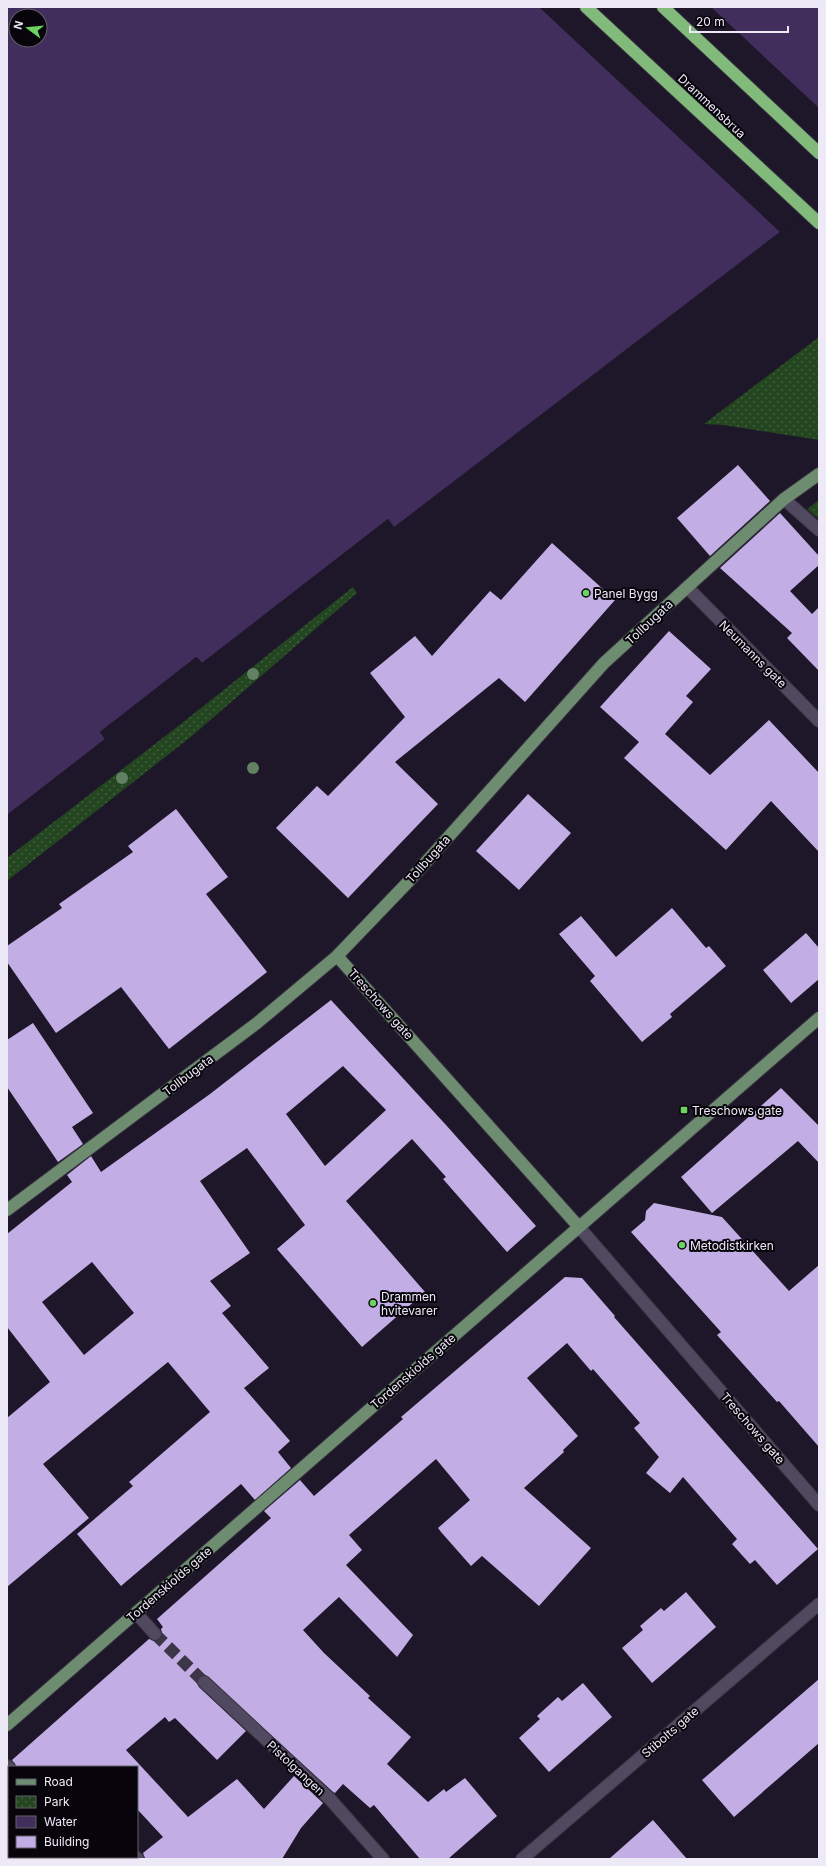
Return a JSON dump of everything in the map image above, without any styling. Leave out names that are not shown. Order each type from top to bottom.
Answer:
[{"type":"highway","name":"Drammensbrua","points":[[586,7],[819,223]]},
{"type":"highway","points":[[662,7],[819,153]]},
{"type":"main road","name":"Tollbugata","points":[[7,1210],[257,1023],[337,956],[409,881],[604,663],[784,499],[819,474]]},
{"type":"main road","name":"Treschows gate","points":[[337,956],[579,1226]]},
{"type":"main road","name":"Tordenskiolds gate","points":[[7,1725],[819,1018]]},
{"type":"street","points":[[784,499],[819,530]]},
{"type":"street","name":"Neumanns gate","points":[[687,587],[819,721]]},
{"type":"street","name":"Treschows gate","points":[[579,1226],[819,1505]]},
{"type":"street","name":"Stibolts gate","points":[[522,1859],[819,1604]]},
{"type":"street","points":[[136,1613],[156,1634]]},
{"type":"street","name":"Pistolgangen","points":[[204,1682],[330,1799],[383,1859]]},
{"type":"green space","points":[[819,337],[819,440],[723,425],[704,424]]},
{"type":"green space","points":[[819,500],[819,519],[807,509]]},
{"type":"green space","points":[[353,587],[357,593],[192,736],[7,881],[7,858],[177,727]]},
{"type":"water","points":[[7,7],[819,7],[819,202],[394,527],[388,519],[202,663],[196,657],[100,732],[105,739],[7,815]]},
{"type":"pier","points":[[539,7],[711,7],[819,108],[819,204],[781,233]]},
{"type":"pier","points":[[388,519],[395,528],[392,528],[387,522],[203,665],[200,665],[196,660],[103,732],[107,740],[7,817],[7,815],[105,739],[100,732],[197,657],[202,663]]},
{"type":"building","points":[[738,465],[770,501],[710,556],[677,518]]},
{"type":"building","points":[[780,513],[819,556],[819,565],[790,591],[812,614],[819,607],[819,671],[787,638],[792,633],[720,568]]},
{"type":"building","points":[[552,543],[615,600],[525,702],[499,678],[395,762],[438,804],[348,898],[276,828],[317,786],[328,796],[405,717],[370,673],[415,636],[432,656],[490,591],[501,600]]},
{"type":"building","points":[[669,631],[711,669],[686,696],[693,702],[665,734],[710,775],[769,720],[819,773],[819,852],[771,801],[726,850],[624,758],[639,742],[600,707]]},
{"type":"building","points":[[528,794],[571,833],[519,890],[476,851]]},
{"type":"building","points":[[176,809],[228,877],[206,894],[267,972],[169,1049],[121,987],[56,1033],[7,962],[7,946],[62,908],[59,904],[133,852],[128,846]]},
{"type":"building","points":[[672,908],[706,948],[709,946],[726,966],[670,1014],[672,1017],[642,1042],[590,981],[595,976],[559,934],[581,916],[616,957]]},
{"type":"building","points":[[806,933],[819,948],[819,979],[791,1003],[763,970]]},
{"type":"building","points":[[331,1000],[536,1226],[507,1252],[443,1179],[446,1177],[412,1139],[346,1201],[425,1292],[362,1347],[277,1249],[305,1225],[247,1148],[200,1181],[250,1253],[210,1281],[231,1306],[222,1313],[269,1368],[244,1388],[290,1441],[278,1452],[291,1468],[255,1500],[241,1484],[121,1586],[77,1534],[133,1486],[129,1482],[210,1412],[168,1362],[43,1464],[89,1518],[7,1587],[7,1418],[50,1382],[7,1327],[7,1234],[72,1182],[67,1175],[91,1156],[101,1172],[210,1094]],"holes":[[[343,1066],[386,1110],[325,1166],[286,1114]],[[92,1262],[134,1313],[84,1355],[42,1302]]]},
{"type":"building","points":[[33,1023],[93,1113],[72,1127],[83,1144],[58,1162],[7,1087],[7,1040]]},
{"type":"building","points":[[781,1088],[819,1126],[819,1163],[798,1141],[712,1213],[681,1177]]},
{"type":"building","points":[[654,1203],[722,1217],[789,1291],[819,1265],[819,1447],[779,1401],[777,1402],[717,1335],[721,1332],[631,1232],[645,1220],[646,1211]]},
{"type":"building","points":[[565,1277],[582,1278],[615,1316],[614,1317],[818,1549],[777,1585],[755,1560],[750,1564],[732,1544],[737,1539],[683,1477],[670,1493],[646,1473],[659,1457],[634,1428],[640,1423],[593,1369],[591,1371],[567,1343],[527,1378],[578,1436],[563,1450],[564,1452],[524,1488],[591,1548],[539,1606],[482,1556],[471,1566],[438,1528],[470,1500],[436,1459],[349,1535],[362,1550],[346,1565],[413,1635],[397,1657],[339,1597],[303,1630],[324,1653],[370,1696],[368,1698],[411,1737],[387,1764],[428,1802],[444,1789],[446,1792],[465,1778],[497,1816],[448,1859],[420,1859],[374,1805],[370,1808],[343,1784],[335,1793],[333,1792],[205,1675],[199,1677],[197,1680],[199,1687],[246,1731],[217,1760],[175,1718],[169,1722],[165,1717],[126,1750],[188,1817],[237,1779],[264,1809],[294,1776],[323,1803],[301,1828],[282,1859],[145,1859],[143,1853],[163,1837],[138,1810],[138,1766],[15,1766],[12,1760],[149,1639],[156,1641],[160,1639],[162,1633],[161,1629],[163,1627],[157,1619],[271,1518],[264,1511],[300,1480],[314,1496],[403,1419],[401,1417]]},
{"type":"building","points":[[686,1592],[716,1627],[652,1683],[622,1648],[643,1630],[640,1626],[661,1608],[664,1611]]},
{"type":"building","points":[[819,1679],[819,1743],[734,1817],[702,1780]]},
{"type":"building","points":[[583,1683],[612,1717],[549,1772],[519,1738],[540,1719],[537,1716],[558,1697],[562,1701]]},
{"type":"building","points":[[653,1820],[687,1859],[609,1859]]},
{"type":"tunnel","points":[[155,1634],[204,1682]]},
{"type":"place","name":"Panel Bygg","points":[[586,593]]},
{"type":"place","name":"Treschows gate","points":[[684,1110]]},
{"type":"place","name":"Metodistkirken","points":[[682,1245]]},
{"type":"place","name":"Drammen hvitevarer","points":[[373,1303]]}]
